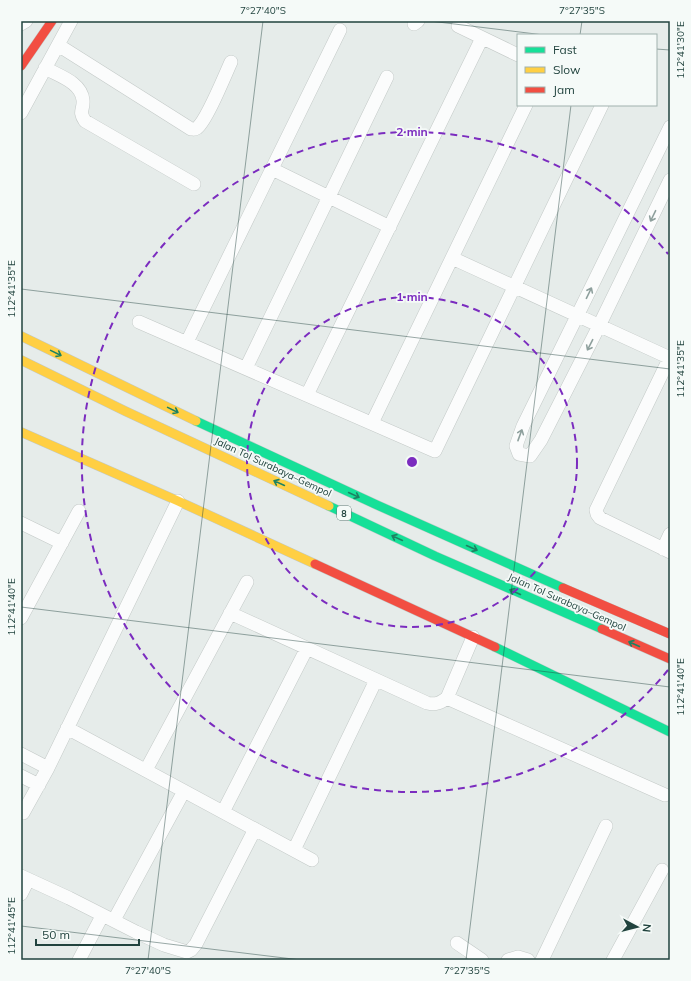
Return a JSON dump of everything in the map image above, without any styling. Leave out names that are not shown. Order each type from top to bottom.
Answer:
[{"type":"main road","points":[[21,66],[52,21]]},
{"type":"main road","name":"Jalan Tol Surabaya–Gempol","points":[[21,336],[200,423],[358,497],[531,575],[670,634]]},
{"type":"main road","name":"Jalan Tol Surabaya–Gempol","points":[[21,360],[125,411],[435,556],[670,659]]},
{"type":"main road","points":[[21,432],[178,501],[473,637],[670,732]]},
{"type":"street","points":[[21,24],[26,21]]},
{"type":"street","points":[[21,113],[71,21]]},
{"type":"street","points":[[458,26],[517,54]]},
{"type":"street","points":[[187,342],[340,30]]},
{"type":"street","points":[[307,395],[482,38]]},
{"type":"street","points":[[58,45],[191,129],[197,127],[204,118],[231,62]]},
{"type":"street","points":[[45,68],[74,83],[80,90],[83,101],[81,109],[82,116],[85,121],[194,184]]},
{"type":"street","points":[[246,368],[387,77]]},
{"type":"street","points":[[372,423],[526,106]]},
{"type":"street","points":[[139,322],[435,451],[602,106]]},
{"type":"street","points":[[670,126],[523,426],[516,446],[519,454],[530,456],[541,440],[599,326],[670,180]]},
{"type":"street","points":[[272,169],[390,227]]},
{"type":"street","points":[[452,258],[670,358],[596,510],[600,518],[666,550],[670,534]]},
{"type":"street","points":[[22,813],[48,768],[178,501]]},
{"type":"street","points":[[21,618],[79,511]]},
{"type":"street","points":[[21,523],[62,543]]},
{"type":"street","points":[[146,770],[247,582]]},
{"type":"street","points":[[230,613],[434,705],[447,698],[473,637]]},
{"type":"street","points":[[223,812],[307,648]]},
{"type":"street","points":[[294,850],[376,680]]},
{"type":"street","points":[[447,698],[665,794]]},
{"type":"street","points":[[67,728],[312,860]]},
{"type":"street","points":[[21,754],[48,768]]},
{"type":"street","points":[[21,776],[39,785]]},
{"type":"street","points":[[79,960],[108,918],[184,791]]},
{"type":"street","points":[[542,960],[606,826]]},
{"type":"street","points":[[21,894],[25,878],[70,898],[136,932],[175,955],[187,952],[196,944],[255,829]]},
{"type":"street","points":[[613,960],[662,870]]},
{"type":"street","points":[[457,943],[482,960]]},
{"type":"street","points":[[508,960],[518,957],[528,960]]},
{"type":"traffic: fast","points":[[196,421],[377,505],[563,588]]},
{"type":"traffic: fast","points":[[329,506],[435,556],[602,629]]},
{"type":"traffic: fast","points":[[495,647],[670,732]]},
{"type":"traffic: slow","points":[[21,336],[196,421]]},
{"type":"traffic: slow","points":[[21,360],[125,411],[329,506]]},
{"type":"traffic: slow","points":[[21,432],[178,501],[315,564]]},
{"type":"traffic: jam","points":[[21,66],[52,21]]},
{"type":"traffic: jam","points":[[315,564],[495,647]]},
{"type":"traffic: jam","points":[[563,588],[670,634]]},
{"type":"traffic: jam","points":[[602,629],[670,659]]}]
